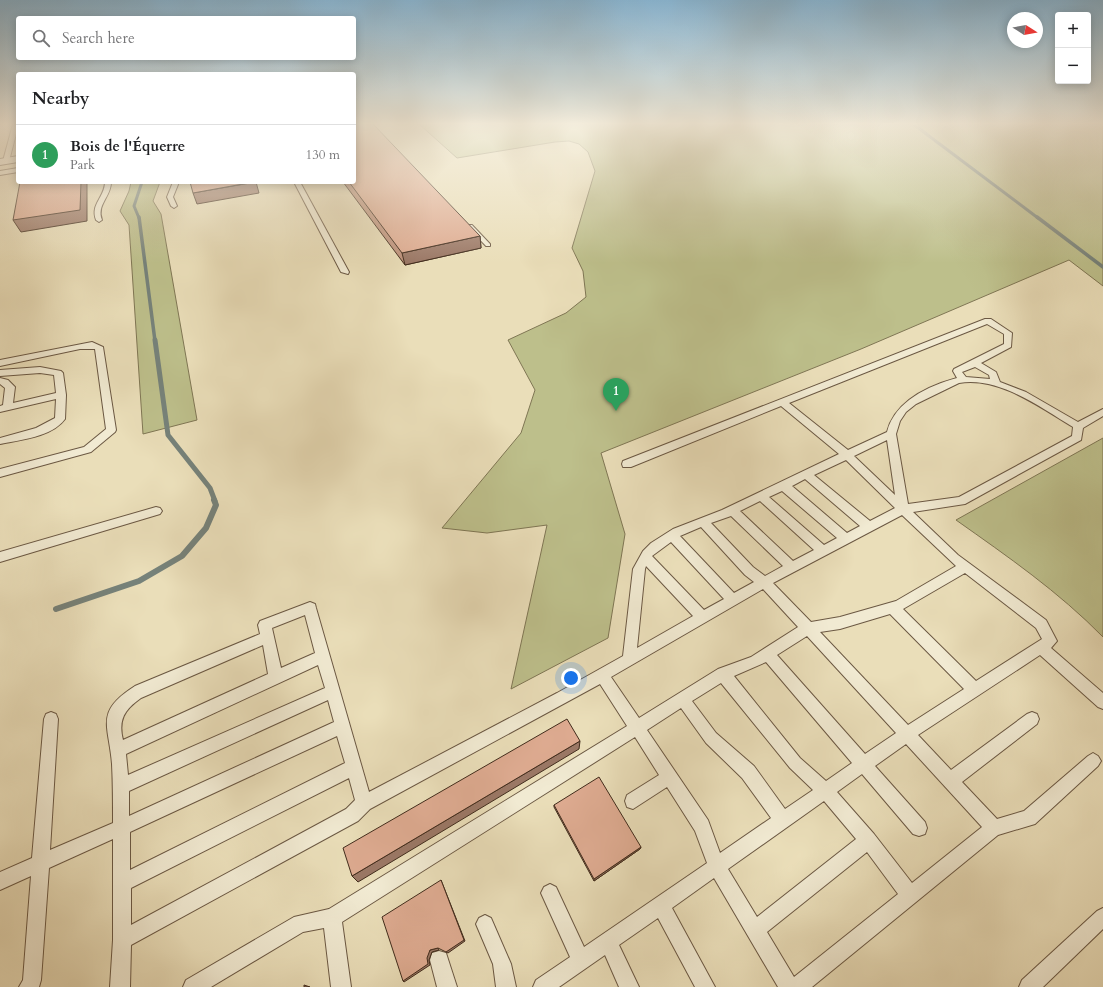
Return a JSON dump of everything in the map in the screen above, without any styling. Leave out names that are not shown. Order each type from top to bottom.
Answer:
[{"type":"lane","points":[[0,173],[16,170]]},
{"type":"lane","points":[[99,220],[96,215],[97,208],[108,190],[108,184]]},
{"type":"lane","points":[[174,206],[170,197],[175,184]]},
{"type":"lane","points":[[298,184],[345,272]]},
{"type":"lane","points":[[466,222],[488,245]]},
{"type":"lane","points":[[627,464],[988,321],[1008,332],[1008,345],[957,371],[963,380]]},
{"type":"lane","points":[[0,363],[80,346],[92,345],[99,347],[111,430],[98,442],[86,450],[0,473]]},
{"type":"lane","points":[[975,363],[993,374],[996,384]]},
{"type":"lane","points":[[0,373],[40,370],[58,373],[61,395],[60,419],[54,424],[43,430],[0,441]]},
{"type":"lane","points":[[903,509],[892,434],[896,417],[907,405],[922,396],[963,380],[981,380],[1024,395],[1078,426]]},
{"type":"lane","points":[[0,381],[5,382],[10,387],[4,408],[61,395]]},
{"type":"lane","points":[[552,984],[581,961],[907,734],[1050,641],[1041,624],[964,567],[846,455],[782,402]]},
{"type":"lane","points":[[1078,426],[1103,412]]},
{"type":"lane","points":[[122,940],[352,815],[364,803],[602,675],[764,582],[903,509],[961,501],[1077,438],[1078,426]]},
{"type":"lane","points":[[628,660],[639,569],[645,557],[655,546],[672,535],[704,523],[892,434]]},
{"type":"lane","points":[[806,474],[869,527]]},
{"type":"lane","points":[[783,485],[846,539]]},
{"type":"lane","points":[[761,496],[823,551]]},
{"type":"lane","points":[[732,510],[792,567]]},
{"type":"lane","points":[[0,557],[156,511]]},
{"type":"lane","points":[[704,523],[749,571],[764,582],[808,628],[994,828]]},
{"type":"lane","points":[[672,535],[733,600]]},
{"type":"lane","points":[[645,557],[703,617]]},
{"type":"lane","points":[[193,987],[300,923],[332,918],[723,674],[756,661],[808,628],[840,623],[893,608],[964,567]]},
{"type":"lane","points":[[276,677],[265,625],[310,608],[364,803]]},
{"type":"lane","points":[[893,608],[975,690]]},
{"type":"lane","points":[[120,987],[123,827],[118,750],[114,720],[117,712],[126,700],[140,690],[268,637]]},
{"type":"lane","points":[[1041,647],[1103,702]]},
{"type":"lane","points":[[767,654],[919,828]]},
{"type":"lane","points":[[118,750],[323,656]]},
{"type":"lane","points":[[723,674],[794,763],[826,791],[868,840],[911,896]]},
{"type":"lane","points":[[602,675],[702,826],[717,867],[789,987]]},
{"type":"lane","points":[[121,786],[333,691]]},
{"type":"lane","points":[[683,700],[711,738],[748,772],[783,821]]},
{"type":"lane","points":[[29,987],[32,980],[51,719]]},
{"type":"lane","points":[[950,781],[1032,719]]},
{"type":"lane","points":[[0,881],[123,827],[342,726]]},
{"type":"lane","points":[[797,987],[994,828],[1029,818],[1092,762]]},
{"type":"lane","points":[[122,883],[354,767]]},
{"type":"lane","points":[[633,801],[669,777]]},
{"type":"lane","points":[[755,930],[868,840]]},
{"type":"lane","points":[[550,894],[581,961]]},
{"type":"lane","points":[[661,906],[704,987]]},
{"type":"lane","points":[[1029,987],[1103,917]]},
{"type":"lane","points":[[332,918],[341,987]]},
{"type":"lane","points":[[485,924],[502,964],[506,987]]},
{"type":"lane","points":[[608,942],[629,987]]},
{"type":"lane","points":[[439,960],[447,987]]},
{"type":"green space","points":[[1103,170],[1103,286],[1069,260],[861,349],[601,453],[625,534],[608,638],[511,689],[547,525],[487,533],[442,528],[521,433],[535,390],[508,340],[566,313],[586,297],[583,271],[572,248],[595,171]]},
{"type":"green space","points":[[131,184],[159,184],[153,201],[161,214],[197,420],[143,434],[129,225],[120,211]]},
{"type":"green space","points":[[1103,438],[1103,637],[1051,590],[956,520]]},
{"type":"building","points":[[356,170],[417,170],[480,236],[402,253],[350,184],[356,184]]},
{"type":"building","points":[[20,184],[81,184],[80,210],[13,220]]},
{"type":"building","points":[[191,184],[243,184],[193,193]]},
{"type":"building","points":[[567,719],[580,741],[352,876],[343,848]]},
{"type":"building","points":[[599,777],[641,847],[594,879],[554,805]]},
{"type":"building","points":[[441,880],[464,940],[446,952],[438,948],[430,950],[427,958],[428,964],[403,981],[382,917]]},
{"type":"waterway","points":[[974,170],[1038,218]]},
{"type":"waterway","points":[[139,218],[134,206],[141,184]]},
{"type":"waterway","points":[[139,217],[155,341]]},
{"type":"waterway","points":[[1037,217],[1103,267]]},
{"type":"waterway","points":[[155,340],[168,435],[210,488],[215,501]]},
{"type":"waterway","points":[[56,609],[139,581],[182,556],[206,528],[216,505],[214,500]]},
{"type":"place","name":"Bois de l'Équerre","points":[[616,411]]}]
